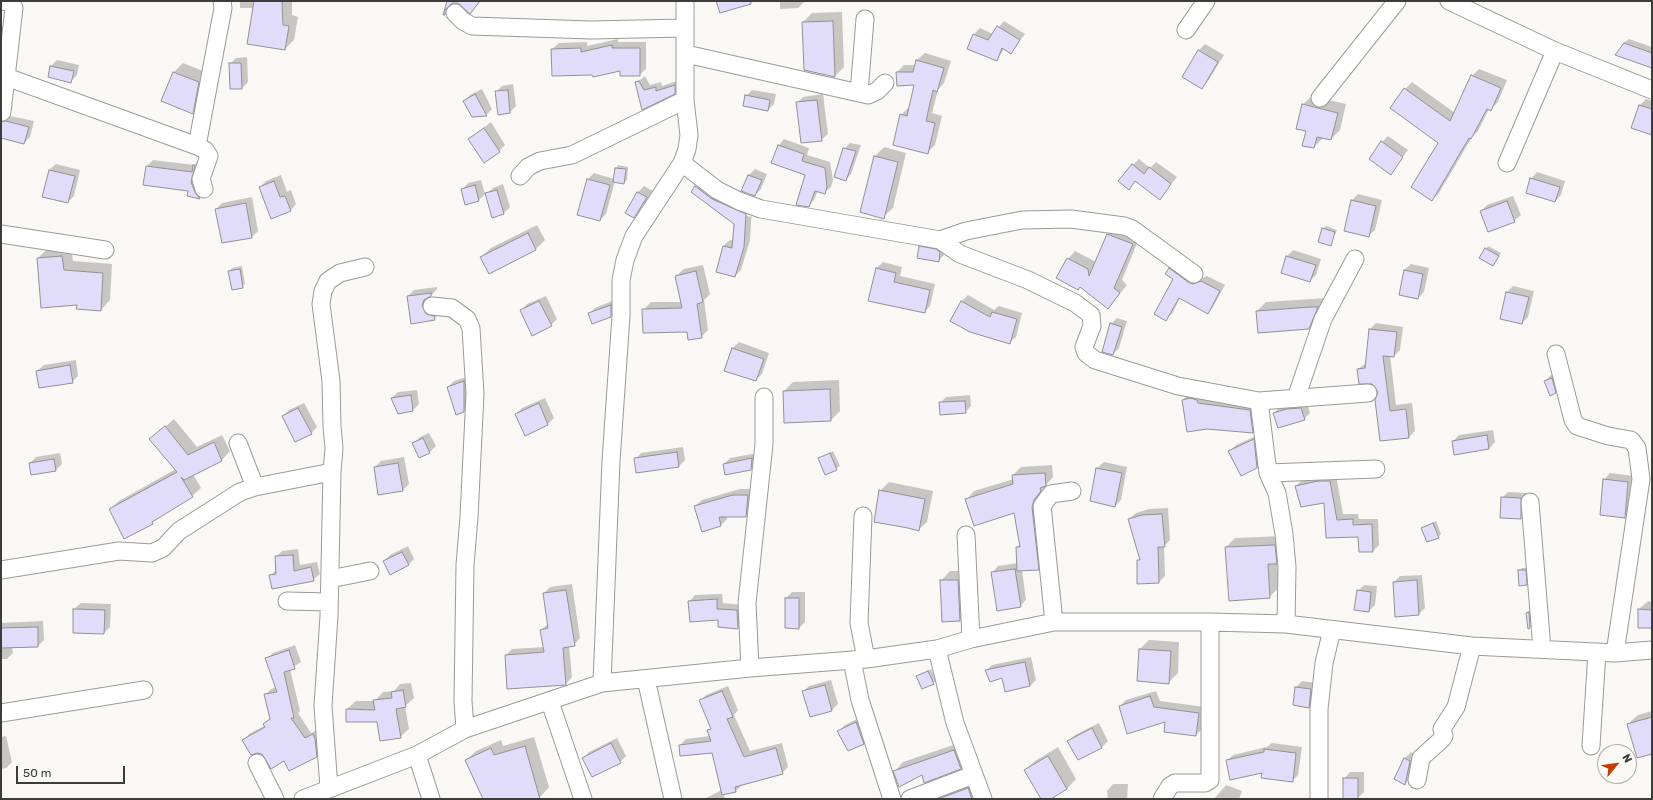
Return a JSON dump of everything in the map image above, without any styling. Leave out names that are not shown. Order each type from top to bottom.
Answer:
[{"type":"street","points":[[1,1],[9,2],[14,8],[3,76],[2,112]]},
{"type":"street","points":[[197,146],[223,8],[222,1]]},
{"type":"street","points":[[602,683],[611,461],[621,316],[621,280],[625,260],[634,236],[682,163],[687,149],[690,135],[685,100],[686,1]]},
{"type":"street","points":[[1186,30],[1206,1]]},
{"type":"street","points":[[1320,98],[1397,1]]},
{"type":"street","points":[[1449,1],[1556,51],[1651,89]]},
{"type":"street","points":[[455,14],[472,26],[591,30],[685,28]]},
{"type":"street","points":[[859,93],[866,19]]},
{"type":"street","points":[[1507,163],[1556,51]]},
{"type":"street","points":[[686,54],[868,95],[877,91],[885,83]]},
{"type":"street","points":[[3,76],[197,146],[204,150],[209,156],[201,179],[204,189]]},
{"type":"street","points":[[520,176],[528,167],[540,161],[572,155],[685,100]]},
{"type":"street","points":[[682,163],[718,190],[739,201],[761,209],[940,240],[960,254],[1028,280],[1075,303],[1091,315],[1092,326],[1084,347],[1086,353],[1095,360],[1178,386],[1259,401],[1368,393]]},
{"type":"street","points":[[940,240],[966,231],[1022,220],[1070,219],[1124,226],[1132,229],[1194,274]]},
{"type":"street","points":[[1,234],[104,250]]},
{"type":"street","points":[[1296,398],[1323,319],[1355,258]]},
{"type":"street","points":[[330,788],[323,706],[330,579],[332,472],[334,448],[332,426],[332,381],[321,304],[323,292],[328,281],[340,273],[365,267]]},
{"type":"street","points":[[432,306],[452,308],[467,319],[471,328],[475,394],[465,565],[463,701],[465,729]]},
{"type":"street","points":[[1556,354],[1573,420],[1577,426],[1608,436],[1631,440],[1637,448],[1638,453],[1641,479],[1614,653]]},
{"type":"street","points":[[750,668],[746,603],[764,444],[764,397]]},
{"type":"street","points":[[1259,401],[1268,473],[1277,493],[1284,534],[1287,567],[1286,624]]},
{"type":"street","points":[[238,444],[255,487]]},
{"type":"street","points":[[1268,473],[1376,469]]},
{"type":"street","points":[[1,570],[119,551],[152,553],[163,548],[179,531],[227,499],[255,487],[332,472]]},
{"type":"street","points":[[1054,622],[1042,506],[1051,494],[1072,491]]},
{"type":"street","points":[[1530,502],[1542,649]]},
{"type":"street","points":[[863,516],[859,623],[860,700],[892,799]]},
{"type":"street","points":[[966,535],[971,638]]},
{"type":"street","points":[[330,579],[370,571]]},
{"type":"street","points":[[287,601],[329,602]]},
{"type":"street","points":[[303,799],[417,755],[465,729],[550,702],[602,683],[859,659],[937,649],[971,638],[1054,622],[1210,622],[1286,624],[1472,646],[1614,653],[1652,650]]},
{"type":"street","points":[[1162,799],[1170,786],[1175,783],[1205,783],[1210,780],[1210,622]]},
{"type":"street","points":[[1319,799],[1319,708],[1324,663],[1332,630]]},
{"type":"street","points":[[1417,780],[1421,758],[1442,739],[1444,736],[1442,729],[1456,707],[1472,646]]},
{"type":"street","points":[[937,649],[955,723],[983,799]]},
{"type":"street","points":[[1591,746],[1597,652]]},
{"type":"street","points":[[646,679],[673,799]]},
{"type":"street","points":[[1,713],[144,690]]},
{"type":"street","points":[[550,702],[583,799]]},
{"type":"street","points":[[417,755],[431,799]]},
{"type":"street","points":[[257,763],[275,799]]},
{"type":"street","points":[[910,799],[973,775]]},
{"type":"building","points":[[254,1],[282,1],[283,25],[289,26],[285,50],[247,44]]},
{"type":"building","points":[[447,1],[480,1],[470,14],[458,3],[452,3],[445,10],[445,15],[443,15]]},
{"type":"building","points":[[716,1],[751,1],[751,4],[720,13]]},
{"type":"building","points":[[833,21],[835,77],[804,70],[802,22]]},
{"type":"building","points":[[997,26],[1020,40],[1011,54],[1002,48],[997,61],[967,49],[973,34],[988,40]]},
{"type":"building","points":[[1624,43],[1652,53],[1652,68],[1615,55]]},
{"type":"building","points":[[612,45],[612,48],[640,48],[640,76],[620,76],[620,71],[593,77],[592,75],[552,76],[551,49],[581,48],[581,52]]},
{"type":"building","points":[[1198,50],[1218,62],[1202,89],[1182,77]]},
{"type":"building","points":[[916,60],[944,68],[937,92],[933,90],[926,121],[935,123],[928,154],[893,145],[900,114],[907,116],[914,85],[897,86],[896,72],[913,72]]},
{"type":"building","points":[[229,63],[241,63],[242,89],[230,89]]},
{"type":"building","points":[[50,66],[74,71],[71,83],[48,77]]},
{"type":"building","points":[[173,72],[199,82],[193,114],[161,101]]},
{"type":"building","points":[[1471,75],[1501,88],[1491,111],[1487,109],[1471,139],[1469,138],[1432,201],[1411,187],[1438,143],[1390,108],[1404,88],[1450,121]]},
{"type":"building","points":[[639,81],[644,90],[656,87],[656,91],[675,85],[675,94],[642,110],[635,82]]},
{"type":"building","points":[[508,90],[510,113],[498,115],[495,91]]},
{"type":"building","points":[[475,94],[487,116],[472,117],[463,101]]},
{"type":"building","points":[[745,95],[770,100],[768,111],[743,106]]},
{"type":"building","points":[[817,100],[822,141],[801,143],[796,102]]},
{"type":"building","points":[[1302,104],[1338,113],[1331,140],[1317,137],[1314,148],[1302,146],[1306,131],[1296,129]]},
{"type":"building","points":[[1639,105],[1652,109],[1652,135],[1631,128]]},
{"type":"building","points":[[6,121],[29,127],[24,144],[1,138],[1,122]]},
{"type":"building","points":[[484,128],[500,152],[484,163],[468,139]]},
{"type":"building","points":[[1381,141],[1403,157],[1391,175],[1369,159]]},
{"type":"building","points":[[778,145],[804,154],[802,161],[825,168],[827,187],[825,194],[815,191],[809,207],[796,205],[805,175],[771,163]]},
{"type":"building","points":[[843,148],[856,151],[846,181],[834,177]]},
{"type":"building","points":[[874,156],[898,162],[884,219],[860,212]]},
{"type":"building","points":[[1132,164],[1144,174],[1149,167],[1171,184],[1160,200],[1135,181],[1129,190],[1118,181]]},
{"type":"building","points":[[193,165],[195,166],[191,182],[200,199],[187,196],[188,191],[143,185],[146,166],[192,172]]},
{"type":"building","points":[[615,168],[626,169],[624,184],[613,182]]},
{"type":"building","points":[[49,170],[75,176],[68,203],[42,197]]},
{"type":"building","points":[[748,175],[762,180],[755,196],[741,191]]},
{"type":"building","points":[[1530,178],[1560,187],[1555,202],[1526,193]]},
{"type":"building","points":[[587,179],[610,185],[600,221],[577,215]]},
{"type":"building","points":[[274,181],[280,197],[285,196],[291,211],[271,219],[259,187]]},
{"type":"building","points":[[475,185],[479,201],[465,205],[461,189]]},
{"type":"building","points":[[695,186],[712,199],[746,214],[744,247],[735,277],[716,272],[723,246],[732,248],[734,224],[691,192]]},
{"type":"building","points":[[497,190],[504,214],[492,218],[485,193]]},
{"type":"building","points":[[637,192],[647,197],[634,218],[625,213]]},
{"type":"building","points":[[1351,200],[1376,206],[1369,237],[1344,231]]},
{"type":"building","points":[[1507,201],[1515,222],[1488,232],[1480,211]]},
{"type":"building","points":[[246,203],[252,238],[222,243],[215,209]]},
{"type":"building","points":[[1322,228],[1335,232],[1331,246],[1318,242]]},
{"type":"building","points":[[528,233],[536,250],[489,274],[480,257]]},
{"type":"building","points":[[1107,234],[1133,244],[1114,288],[1120,293],[1108,309],[1080,287],[1078,290],[1056,278],[1067,258],[1088,269],[1089,276]]},
{"type":"building","points":[[919,246],[936,249],[940,252],[939,262],[917,258]]},
{"type":"building","points":[[1485,248],[1499,256],[1493,266],[1479,258]]},
{"type":"building","points":[[62,256],[64,270],[103,273],[101,311],[76,309],[77,305],[41,308],[37,258]]},
{"type":"building","points":[[1286,256],[1316,265],[1310,282],[1281,273]]},
{"type":"building","points":[[876,268],[896,273],[894,282],[930,290],[925,313],[868,301]]},
{"type":"building","points":[[1169,268],[1188,282],[1193,284],[1201,281],[1220,291],[1208,314],[1179,298],[1166,321],[1154,314],[1173,279],[1165,274]]},
{"type":"building","points":[[240,269],[243,288],[232,290],[228,271]]},
{"type":"building","points":[[1404,270],[1423,274],[1418,299],[1399,295]]},
{"type":"building","points":[[696,271],[703,302],[697,304],[702,338],[688,340],[687,332],[643,333],[642,309],[682,308],[675,276]]},
{"type":"building","points":[[1506,292],[1529,297],[1522,324],[1500,319]]},
{"type":"building","points":[[431,293],[431,296],[424,300],[422,305],[426,314],[434,316],[435,320],[411,324],[407,296]]},
{"type":"building","points":[[539,301],[552,326],[532,336],[520,310]]},
{"type":"building","points":[[961,301],[990,317],[992,312],[1017,319],[1010,344],[970,332],[950,321]]},
{"type":"building","points":[[611,305],[611,317],[592,324],[588,313]]},
{"type":"building","points":[[1318,307],[1309,329],[1258,333],[1256,311]]},
{"type":"building","points":[[1110,323],[1122,327],[1113,355],[1102,352]]},
{"type":"building","points":[[1369,329],[1397,332],[1394,357],[1383,356],[1390,411],[1406,409],[1409,438],[1380,441],[1375,400],[1378,392],[1372,384],[1359,384],[1357,369],[1365,368]]},
{"type":"building","points":[[732,348],[764,359],[756,381],[724,371]]},
{"type":"building","points":[[70,365],[73,383],[39,388],[36,371]]},
{"type":"building","points":[[1552,378],[1556,393],[1550,396],[1544,381]]},
{"type":"building","points":[[464,381],[464,412],[456,415],[447,387]]},
{"type":"building","points":[[830,389],[831,421],[784,423],[783,391]]},
{"type":"building","points":[[411,395],[413,411],[398,414],[391,398]]},
{"type":"building","points":[[1190,398],[1197,400],[1198,403],[1250,410],[1253,433],[1207,429],[1187,432],[1182,400]]},
{"type":"building","points":[[965,401],[966,413],[940,415],[939,402]]},
{"type":"building","points":[[539,403],[548,425],[525,436],[515,414]]},
{"type":"building","points":[[298,408],[312,434],[295,442],[282,416]]},
{"type":"building","points":[[1301,408],[1305,420],[1278,428],[1273,413],[1287,409]]},
{"type":"building","points":[[165,426],[188,455],[214,442],[222,461],[184,480],[181,477],[193,497],[152,522],[153,524],[124,539],[109,509],[177,472],[149,439]]},
{"type":"building","points":[[1487,435],[1489,449],[1454,455],[1452,441]]},
{"type":"building","points":[[423,438],[430,453],[419,458],[412,443]]},
{"type":"building","points":[[1254,439],[1257,468],[1241,476],[1228,451]]},
{"type":"building","points":[[677,452],[679,467],[636,473],[634,458]]},
{"type":"building","points":[[830,453],[837,470],[825,475],[818,458]]},
{"type":"building","points":[[752,458],[751,470],[725,475],[723,464]]},
{"type":"building","points":[[54,459],[56,471],[31,475],[29,463]]},
{"type":"building","points":[[398,463],[403,491],[378,495],[374,467]]},
{"type":"building","points":[[1096,468],[1122,473],[1115,507],[1090,501]]},
{"type":"building","points":[[1045,473],[1046,486],[1040,488],[1041,491],[1034,500],[1032,507],[1039,570],[1017,571],[1016,547],[1020,547],[1014,513],[974,526],[965,499],[1013,484],[1012,475]]},
{"type":"building","points":[[1603,479],[1628,482],[1625,518],[1600,515]]},
{"type":"building","points":[[1318,481],[1330,481],[1337,520],[1353,519],[1353,525],[1372,524],[1373,552],[1359,552],[1358,537],[1326,538],[1324,503],[1301,507],[1295,486]]},
{"type":"building","points":[[879,490],[925,499],[919,531],[874,522]]},
{"type":"building","points":[[733,495],[748,495],[746,517],[719,517],[721,526],[702,532],[694,506]]},
{"type":"building","points":[[1501,497],[1521,498],[1521,519],[1500,518]]},
{"type":"building","points":[[1162,514],[1165,547],[1158,547],[1159,583],[1137,584],[1137,560],[1140,560],[1128,519],[1142,515]]},
{"type":"building","points":[[1433,523],[1439,538],[1427,542],[1421,528]]},
{"type":"building","points":[[1275,545],[1277,564],[1268,564],[1270,598],[1229,601],[1225,547]]},
{"type":"building","points":[[402,552],[409,565],[390,575],[383,561]]},
{"type":"building","points":[[293,555],[294,571],[311,567],[314,581],[272,589],[269,575],[276,574],[275,556]]},
{"type":"building","points":[[1015,569],[1021,607],[997,611],[991,572]]},
{"type":"building","points":[[1518,570],[1526,570],[1527,585],[1519,586]]},
{"type":"building","points":[[940,580],[958,580],[960,621],[942,622]]},
{"type":"building","points":[[1417,580],[1419,615],[1395,617],[1393,582]]},
{"type":"building","points":[[566,590],[575,646],[563,648],[566,685],[507,689],[505,655],[544,652],[540,630],[548,628],[543,593]]},
{"type":"building","points":[[1357,590],[1371,592],[1369,612],[1354,610]]},
{"type":"building","points":[[785,598],[799,598],[799,629],[785,628]]},
{"type":"building","points":[[717,599],[717,609],[737,610],[738,629],[718,627],[718,620],[690,622],[688,601]]},
{"type":"building","points":[[73,609],[105,610],[104,634],[73,633]]},
{"type":"building","points":[[1638,609],[1652,610],[1652,628],[1638,628]]},
{"type":"building","points":[[1529,612],[1530,628],[1528,629],[1526,613]]},
{"type":"building","points":[[38,627],[38,647],[1,648],[1,628]]},
{"type":"building","points":[[1139,649],[1171,651],[1169,684],[1137,681]]},
{"type":"building","points":[[289,650],[295,669],[284,672],[294,718],[291,718],[305,738],[313,734],[317,757],[289,771],[284,761],[271,769],[262,754],[257,753],[251,755],[242,740],[265,727],[263,724],[270,719],[264,694],[277,692],[265,658]]},
{"type":"building","points":[[1025,662],[1030,686],[1005,692],[1002,678],[990,682],[985,670]]},
{"type":"building","points":[[928,671],[934,684],[922,689],[916,676]]},
{"type":"building","points":[[825,685],[832,711],[810,717],[802,691]]},
{"type":"building","points":[[1295,687],[1311,689],[1309,708],[1293,705]]},
{"type":"building","points":[[403,690],[406,707],[396,709],[401,738],[380,741],[377,722],[346,722],[346,709],[375,710],[373,700],[392,698],[391,692]]},
{"type":"building","points":[[722,691],[733,717],[727,719],[744,757],[776,748],[783,774],[735,787],[736,792],[722,795],[712,753],[680,756],[679,745],[711,741],[707,730],[711,729],[699,700]]},
{"type":"building","points":[[1150,696],[1154,707],[1199,713],[1196,736],[1164,732],[1165,722],[1127,734],[1119,706]]},
{"type":"building","points":[[1652,717],[1652,754],[1637,758],[1637,744],[1633,744],[1627,724]]},
{"type":"building","points":[[856,722],[864,744],[848,751],[837,731]]},
{"type":"building","points":[[1092,728],[1102,748],[1078,760],[1067,741]]},
{"type":"building","points":[[611,743],[621,763],[592,777],[582,758]]},
{"type":"building","points":[[525,746],[540,799],[483,799],[465,760],[491,748],[494,755]]},
{"type":"building","points":[[1264,749],[1296,753],[1293,782],[1261,778],[1262,773],[1230,780],[1226,760],[1264,752]]},
{"type":"building","points":[[954,750],[961,769],[924,783],[922,775],[899,787],[893,771]]},
{"type":"building","points":[[1048,756],[1067,789],[1051,799],[1041,799],[1024,770]]},
{"type":"building","points":[[1404,758],[1410,761],[1405,785],[1394,779]]},
{"type":"building","points":[[1343,778],[1358,778],[1358,799],[1343,799]]},
{"type":"building","points":[[968,788],[972,799],[938,799]]}]
